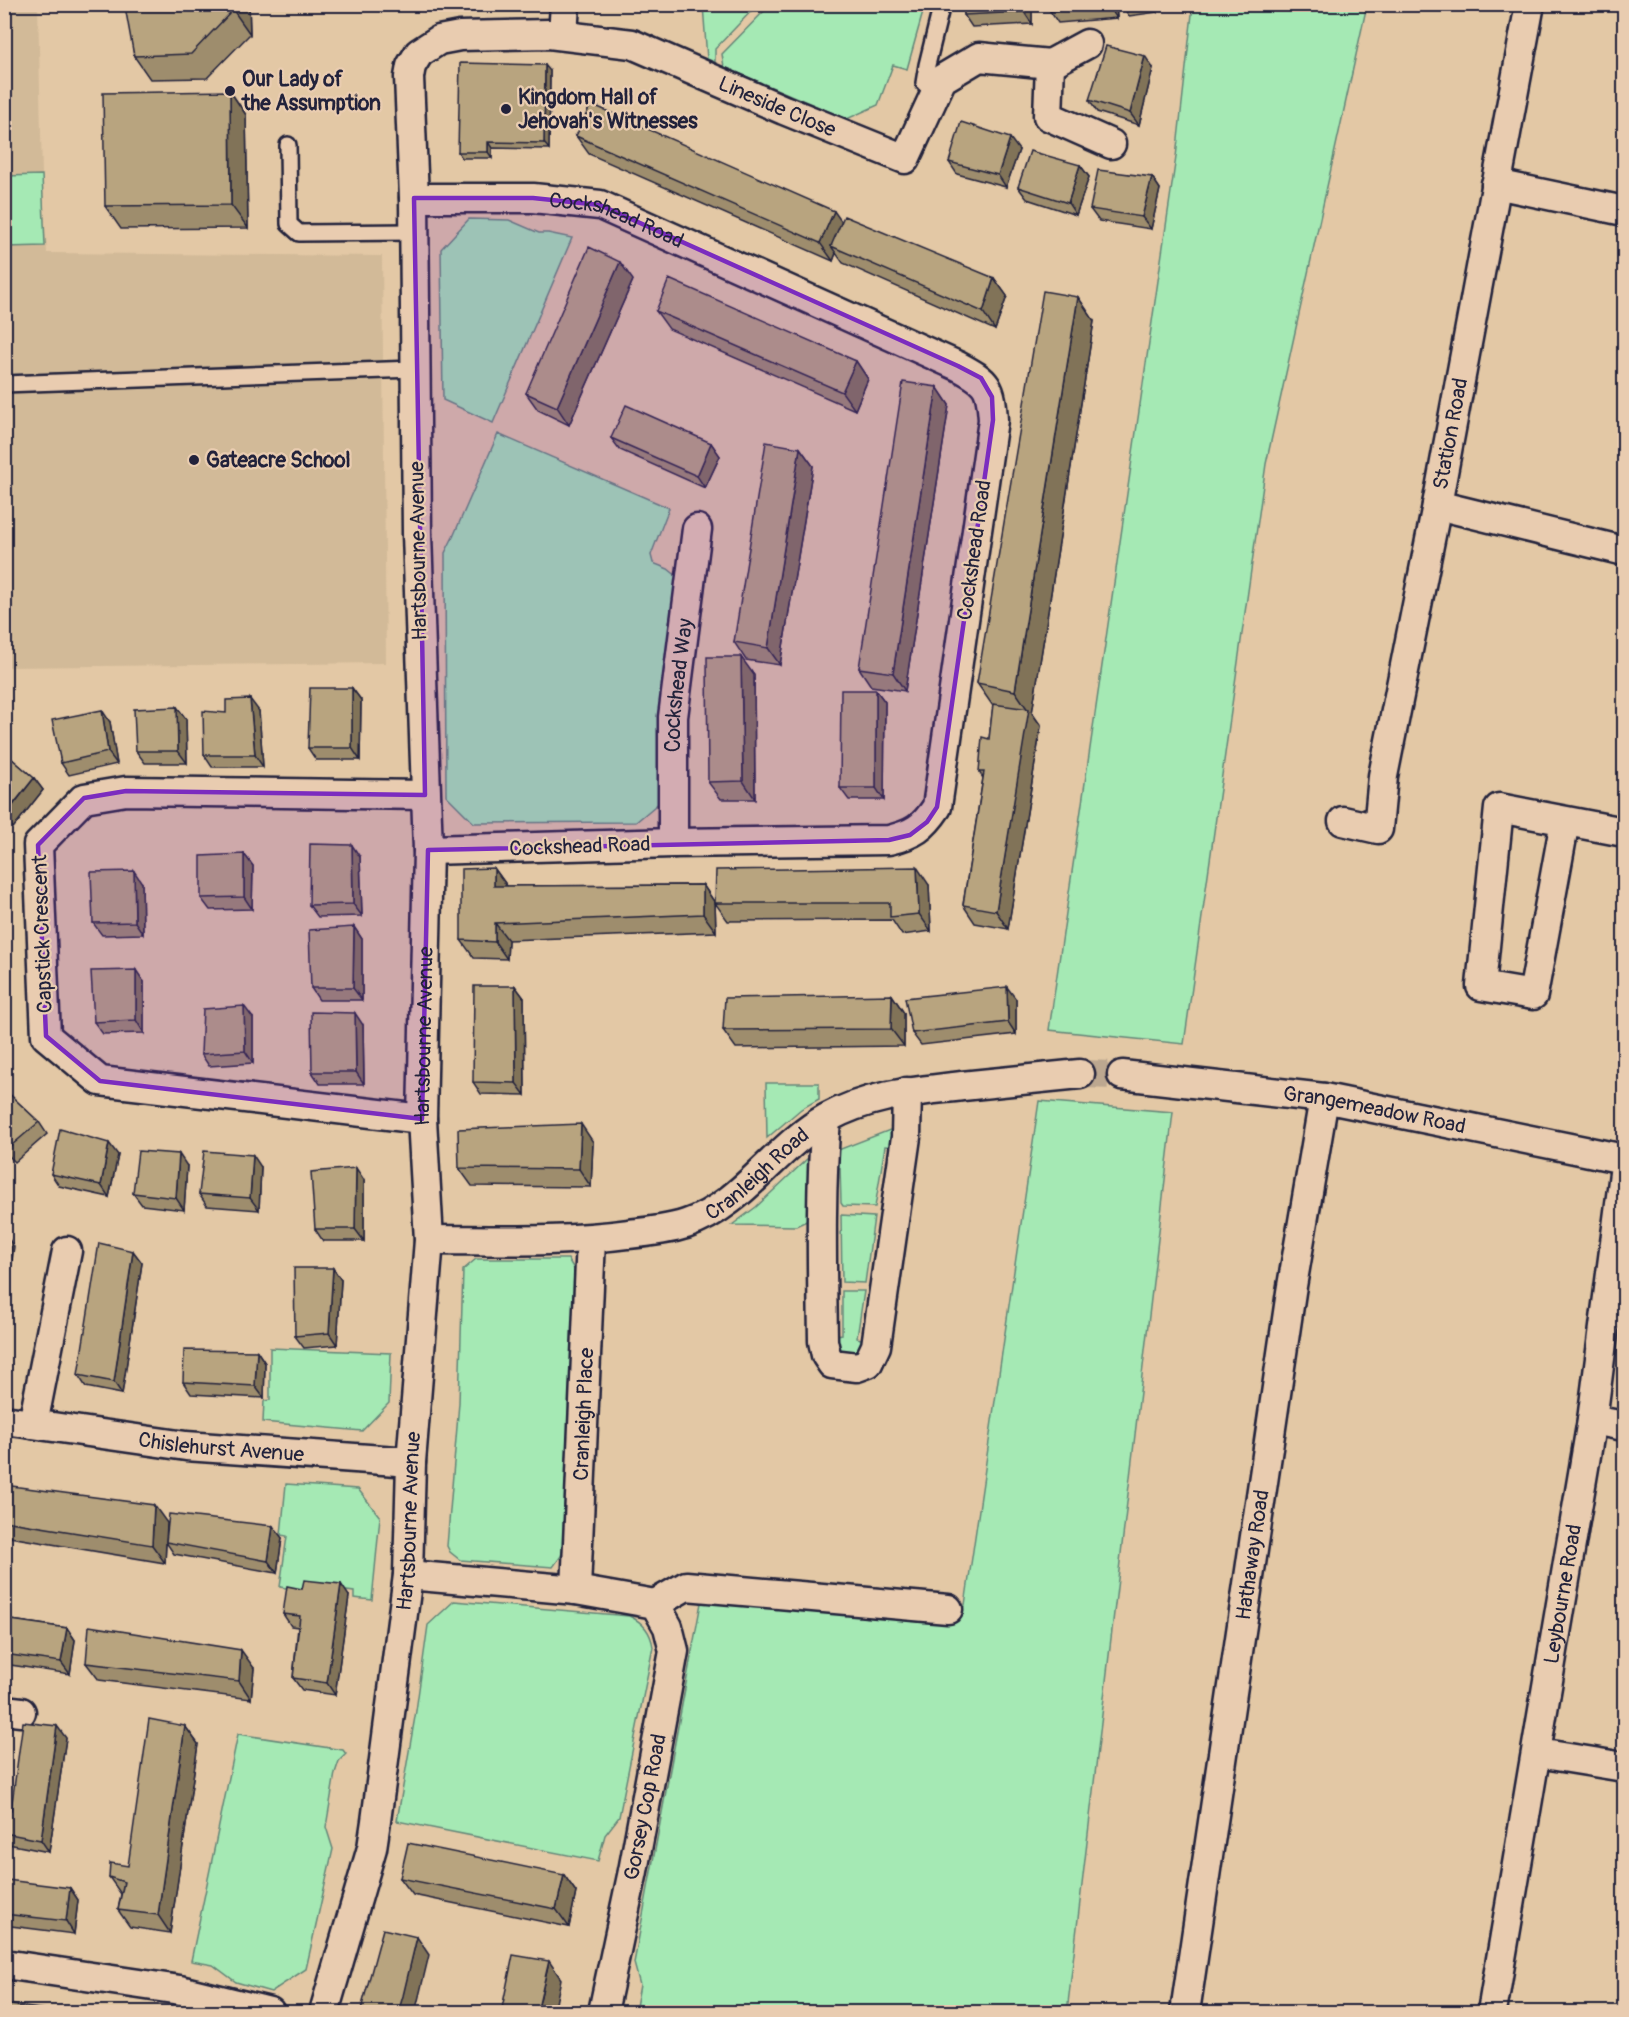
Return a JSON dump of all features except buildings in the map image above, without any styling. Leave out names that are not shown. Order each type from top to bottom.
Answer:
[{"type":"street","points":[[563,35],[565,4]]},
{"type":"street","name":"Station Road","points":[[1343,821],[1378,829],[1383,776],[1437,505],[1530,4]]},
{"type":"street","name":"Lineside Close","points":[[419,53],[439,40],[460,36],[549,34],[632,44],[784,110],[905,159],[942,79],[979,57],[1050,64]]},
{"type":"street","points":[[1087,44],[1050,64],[1048,116],[1111,144]]},
{"type":"street","name":"Hartsbourne Avenue","points":[[324,2013],[372,1848],[408,1575],[411,1462],[429,1240],[422,1119],[428,850],[417,546],[414,198],[409,77],[411,66],[419,53]]},
{"type":"street","points":[[1496,184],[1624,211]]},
{"type":"street","name":"Cockshead Road","points":[[414,198],[533,198],[600,205],[981,378],[992,397],[993,420],[937,807],[927,822],[910,835],[889,840],[428,850]]},
{"type":"street","points":[[1437,505],[1624,551]]},
{"type":"street","name":"Cockshead Way","points":[[673,843],[673,717],[697,529]]},
{"type":"street","name":"Capstick Crescent","points":[[422,1119],[100,1081],[46,1036],[38,844],[84,798],[126,791],[425,795]]},
{"type":"street","points":[[1565,821],[1533,995],[1481,986],[1499,808],[1624,832]]},
{"type":"street","name":"Cranleigh Road","points":[[429,1240],[591,1239],[668,1229],[689,1223],[734,1197],[798,1138],[826,1119],[868,1100],[907,1092],[1080,1074]]},
{"type":"street","name":"Grangemeadow Road","points":[[1122,1075],[1324,1098],[1624,1159]]},
{"type":"street","points":[[826,1119],[823,1155],[823,1341],[826,1355],[832,1364],[857,1367],[868,1363],[876,1346],[906,1137],[907,1092]]},
{"type":"street","name":"Hathaway Road","points":[[1185,2013],[1290,1304],[1324,1098]]},
{"type":"street","name":"Leybourne Road","points":[[1492,2013],[1538,1753],[1592,1420],[1624,1173]]},
{"type":"street","name":"Cranleigh Place","points":[[576,1590],[591,1239]]},
{"type":"street","points":[[33,1424],[67,1251]]},
{"type":"street","name":"Chislehurst Avenue","points":[[4,1420],[186,1446],[411,1462]]},
{"type":"street","points":[[1592,1420],[1624,1426]]},
{"type":"street","points":[[408,1575],[576,1590],[655,1604],[686,1586],[948,1610]]},
{"type":"street","name":"Gorsey Cop Road","points":[[603,2013],[633,1871],[674,1651],[668,1627],[655,1604]]},
{"type":"street","points":[[1538,1753],[1624,1767]]},
{"type":"street","points":[[4,1964],[180,1990],[270,2013]]},
{"type":"lane","points":[[935,93],[924,83],[942,4]]},
{"type":"lane","points":[[288,145],[289,224],[299,233],[414,232]]},
{"type":"lane","points":[[4,384],[414,369]]},
{"type":"highlighted area","points":[[414,198],[533,198],[600,205],[958,366],[981,378],[992,397],[993,420],[937,807],[927,822],[910,835],[889,840],[428,850],[422,1119],[100,1081],[46,1036],[38,845],[84,798],[126,791],[425,795]]},
{"type":"shaded area","name":"Gateacre School","points":[[4,5],[38,5],[42,175],[47,253],[382,256],[386,663],[5,667]]},
{"type":"green space","points":[[703,5],[757,5],[715,49],[715,62],[707,59]]},
{"type":"green space","points":[[770,5],[871,5],[876,9],[925,5],[907,69],[893,65],[878,105],[847,119],[724,67],[722,54]]},
{"type":"green space","points":[[1193,5],[1367,5],[1266,464],[1184,1044],[1049,1030],[1176,157]]},
{"type":"green space","points":[[42,175],[45,246],[5,247],[5,176]]},
{"type":"green space","points":[[469,219],[509,220],[539,233],[572,238],[493,423],[443,400],[441,249]]},
{"type":"green space","points":[[498,434],[669,508],[651,555],[653,563],[668,569],[678,577],[661,801],[636,822],[474,823],[446,795],[445,553]]},
{"type":"green space","points":[[766,1083],[819,1083],[819,1099],[801,1109],[767,1138]]},
{"type":"green space","points":[[1039,1101],[1173,1112],[1067,2012],[635,2012],[640,1985],[634,1963],[703,1592],[862,1605],[862,1616],[952,1618],[965,1605]]},
{"type":"green space","points":[[895,1128],[896,1147],[885,1146],[875,1207],[843,1206],[840,1168],[829,1167],[833,1152]]},
{"type":"green space","points":[[812,1158],[813,1218],[796,1226],[732,1225],[756,1207],[807,1159]]},
{"type":"green space","points":[[841,1215],[874,1217],[865,1283],[842,1282]]},
{"type":"green space","points":[[476,1259],[568,1259],[574,1269],[563,1550],[553,1567],[460,1560],[450,1552],[447,1546],[459,1403],[463,1270]]},
{"type":"green space","points":[[842,1291],[864,1291],[857,1338],[869,1341],[860,1355],[837,1350],[831,1336],[842,1334]]},
{"type":"green space","points":[[270,1348],[391,1353],[389,1403],[362,1431],[263,1422],[264,1401],[270,1400]]},
{"type":"green space","points":[[286,1484],[358,1489],[380,1517],[372,1600],[354,1598],[354,1592],[308,1586],[306,1591],[280,1587],[287,1536],[281,1535]]},
{"type":"green space","points":[[454,1601],[629,1616],[642,1624],[648,1632],[653,1647],[619,1817],[605,1835],[598,1861],[397,1821],[428,1625]]},
{"type":"green space","points":[[238,1734],[343,1750],[346,1754],[339,1761],[335,1773],[326,1827],[333,1849],[306,1969],[271,1992],[236,1982],[213,1965],[191,1961]]},
{"type":"tunnel","points":[[1080,1074],[1122,1075]]},
{"type":"place","name":"Our Lady of the Assumption","points":[[230,91]]},
{"type":"place","name":"Kingdom Hall of Jehovah's Witnesses","points":[[506,109]]},
{"type":"place","name":"Gateacre School","points":[[194,460]]}]
